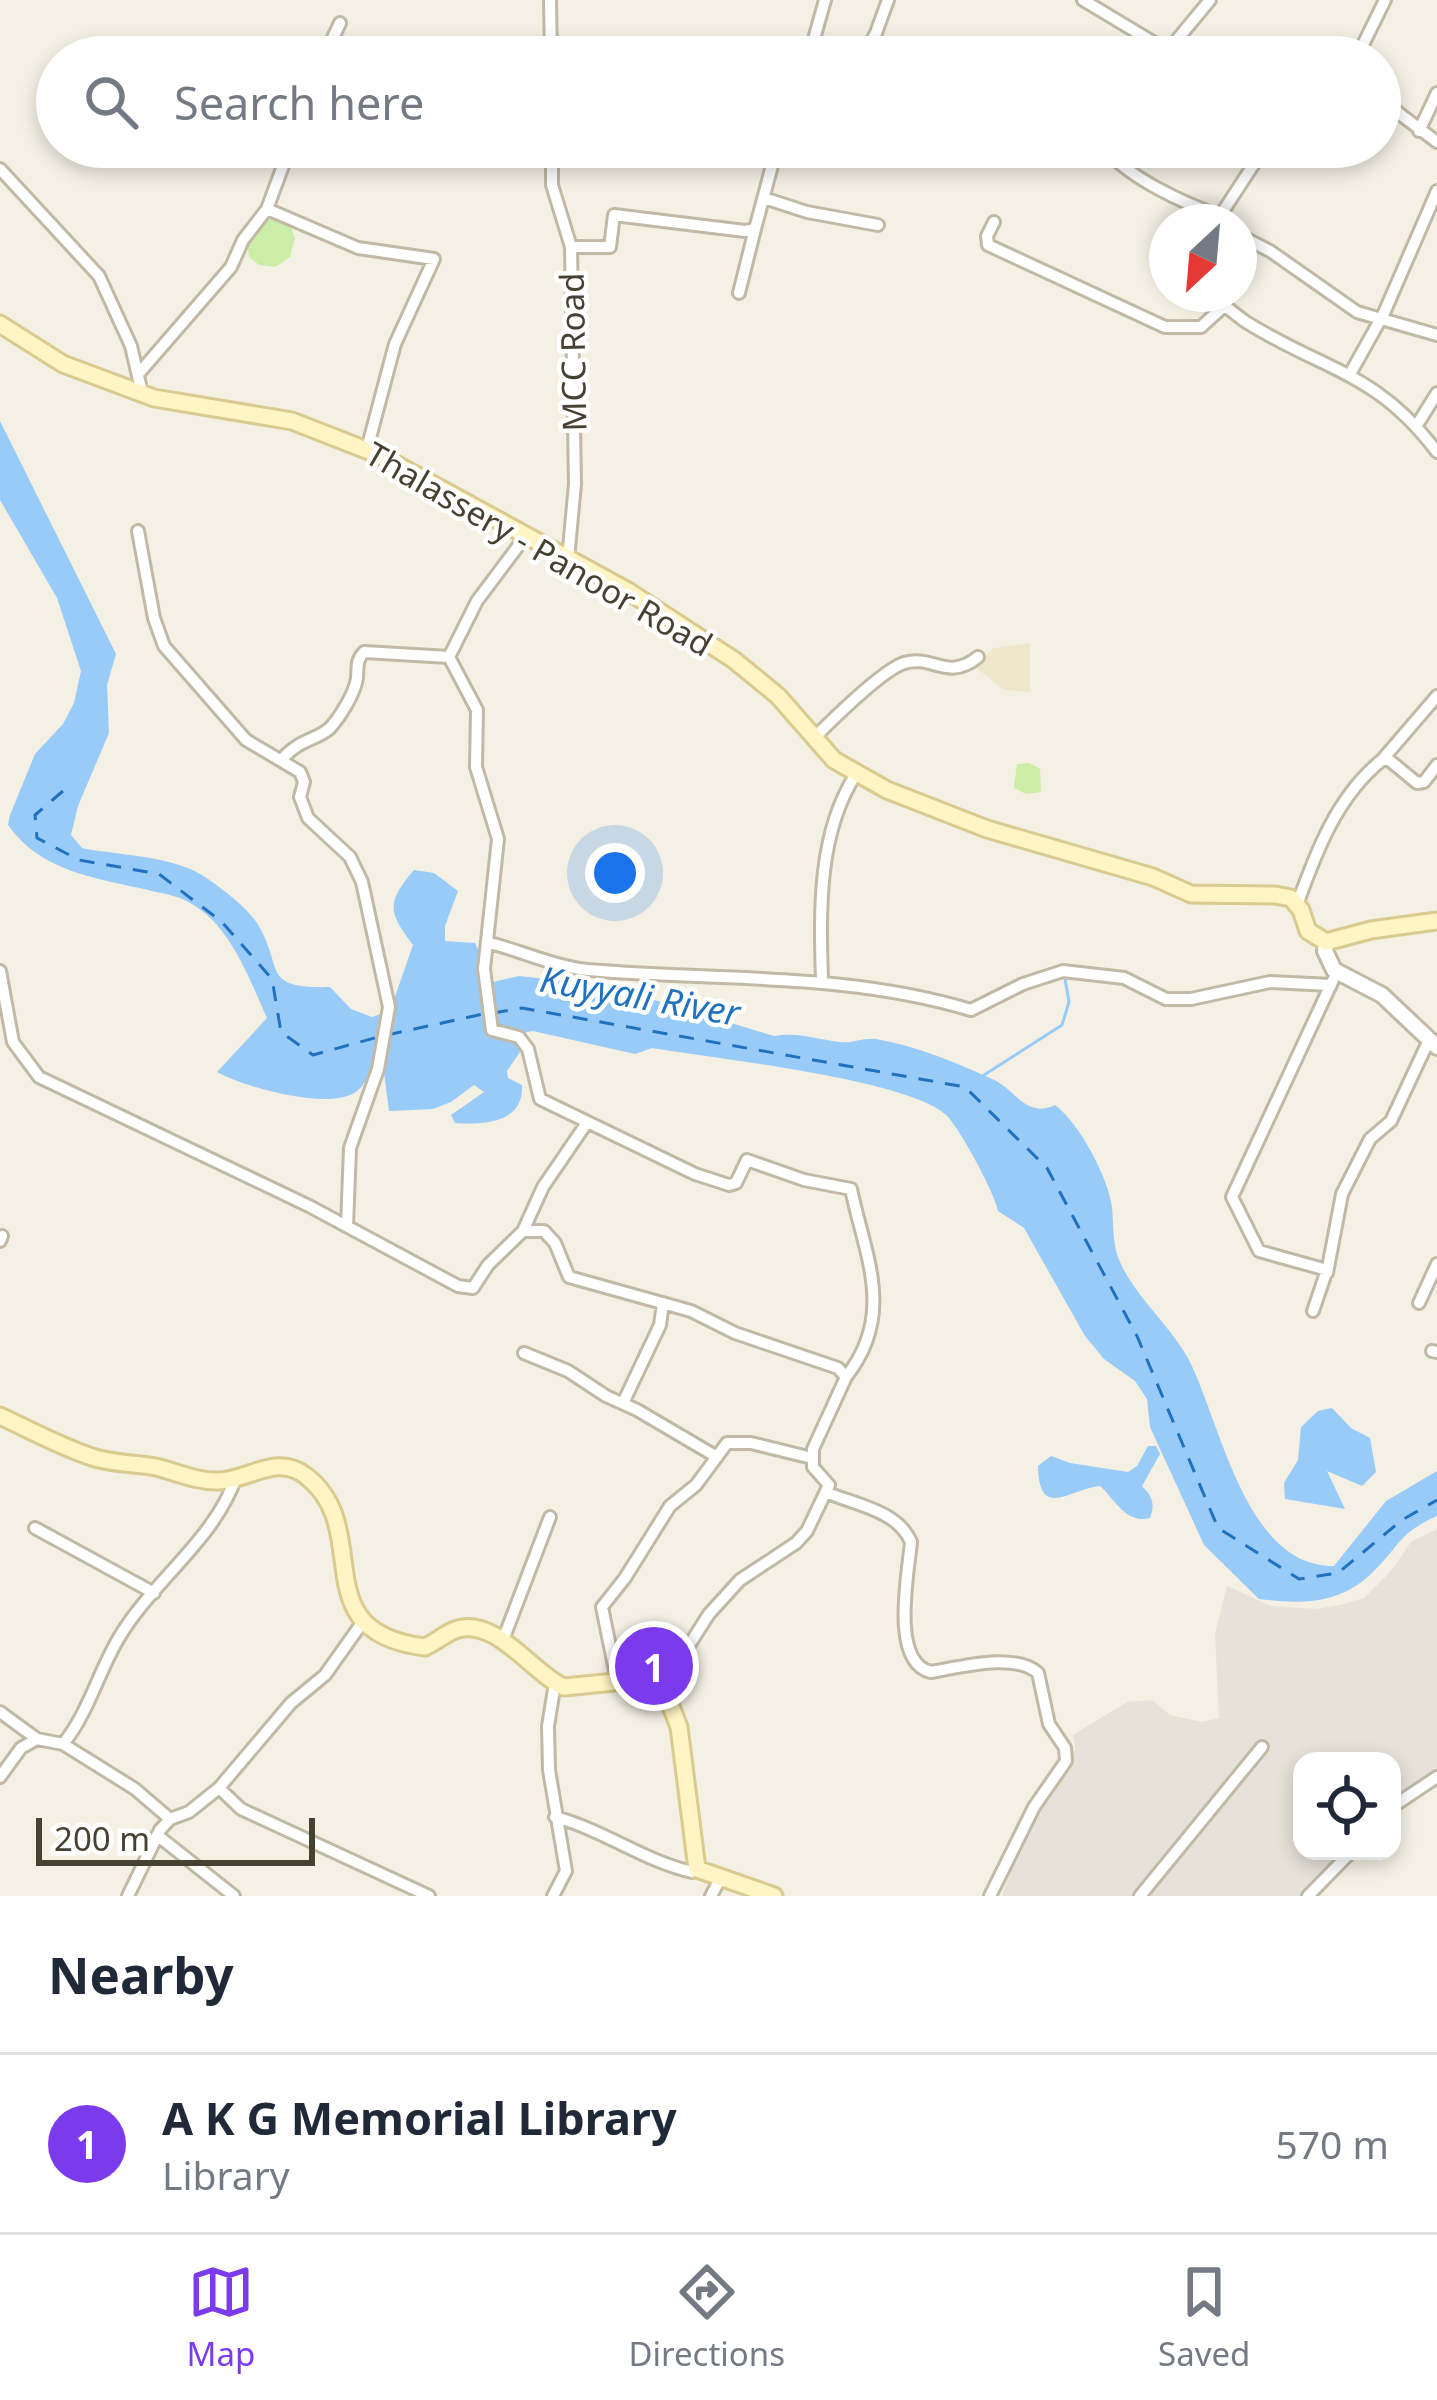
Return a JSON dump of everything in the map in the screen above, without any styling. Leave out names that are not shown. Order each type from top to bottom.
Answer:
[{"type":"main road","name":"Thalassery - Panoor Road","points":[[0,324],[63,364],[142,393],[188,406],[292,421],[367,449],[628,591],[734,660],[778,696],[834,760],[856,774],[987,829],[1153,877],[1191,894],[1275,895],[1291,898],[1297,905]]},
{"type":"main road","points":[[1297,905],[1308,931],[1326,942],[1437,921]]},
{"type":"main road","points":[[0,1416],[94,1458],[212,1481],[276,1465],[307,1476],[335,1521],[344,1549],[344,1580],[362,1623],[425,1647],[455,1629],[468,1628],[502,1640],[555,1683],[587,1688],[645,1679],[663,1686],[679,1727],[697,1869],[774,1896]]},
{"type":"street","points":[[550,0],[551,36]]},
{"type":"street","points":[[815,36],[826,0]]},
{"type":"street","points":[[876,36],[888,0]]},
{"type":"street","points":[[1083,0],[1142,36]]},
{"type":"street","points":[[1181,36],[1210,0]]},
{"type":"street","points":[[1367,36],[1385,0]]},
{"type":"street","points":[[334,36],[340,23]]},
{"type":"street","points":[[1419,130],[1437,93]]},
{"type":"street","points":[[1401,116],[1437,142]]},
{"type":"street","points":[[140,372],[219,284],[267,209],[282,168]]},
{"type":"street","name":"MCC Road","points":[[552,168],[552,184],[571,247],[574,484],[568,559]]},
{"type":"street","points":[[739,293],[772,168]]},
{"type":"street","points":[[1129,168],[1189,204]]},
{"type":"street","points":[[1228,204],[1251,168]]},
{"type":"street","points":[[0,169],[99,276],[140,372],[142,393]]},
{"type":"street","points":[[1350,374],[1380,320],[1437,191]]},
{"type":"street","points":[[764,198],[821,216],[878,226]]},
{"type":"street","points":[[267,209],[358,248],[434,259],[395,344],[367,449]]},
{"type":"street","points":[[571,247],[610,247],[614,215],[755,229]]},
{"type":"street","points":[[994,222],[988,245],[1165,327],[1201,327],[1217,312]]},
{"type":"street","points":[[1257,244],[1357,312],[1437,335]]},
{"type":"street","points":[[1232,312],[1383,393],[1437,452]]},
{"type":"street","points":[[1417,425],[1437,393]]},
{"type":"street","points":[[138,531],[164,646],[246,740],[303,776],[300,796],[308,818],[350,856],[362,882],[389,1007],[378,1069],[350,1148],[346,1226]]},
{"type":"street","points":[[449,657],[477,601],[525,537]]},
{"type":"street","points":[[282,759],[295,744],[329,728],[351,695],[356,665],[364,652],[449,657]]},
{"type":"street","points":[[449,657],[477,710],[476,767],[498,839],[485,978],[492,1030],[519,1037],[528,1049],[540,1099],[695,1174],[729,1185],[736,1183],[746,1160],[850,1189],[876,1291],[867,1337],[812,1458],[812,1467],[829,1485],[828,1493],[796,1543],[740,1580],[709,1614],[663,1686]]},
{"type":"street","points":[[813,739],[896,667],[921,662],[965,668],[978,657]]},
{"type":"street","points":[[1297,905],[1334,818],[1437,695]]},
{"type":"street","points":[[1382,760],[1389,760],[1417,783],[1424,782],[1437,765]]},
{"type":"street","points":[[822,982],[819,901],[840,800],[856,774]]},
{"type":"street","points":[[1326,942],[1334,979],[1232,1197],[1259,1251],[1328,1270]]},
{"type":"street","points":[[490,943],[583,970],[822,982],[912,992],[971,1010],[1023,984],[1063,971],[1124,977],[1166,999],[1191,999],[1270,982],[1334,979],[1382,995],[1433,1043],[1391,1121],[1370,1139],[1342,1194],[1323,1293]]},
{"type":"street","points":[[0,970],[13,1042],[38,1077],[466,1288],[479,1282],[488,1265],[523,1231],[543,1187],[586,1124]]},
{"type":"street","points":[[523,1231],[544,1231],[555,1243],[569,1277],[663,1303],[811,1357],[838,1368],[846,1377]]},
{"type":"street","points":[[1419,1303],[1437,1264]]},
{"type":"street","points":[[1313,1311],[1328,1270]]},
{"type":"street","points":[[623,1403],[660,1325],[663,1303]]},
{"type":"street","points":[[524,1353],[568,1371],[718,1457]]},
{"type":"street","points":[[617,1681],[602,1606],[670,1506],[696,1485],[727,1443],[812,1458]]},
{"type":"street","points":[[63,1744],[77,1727],[122,1631],[216,1515],[236,1477]]},
{"type":"street","points":[[828,1493],[897,1520],[906,1531],[911,1542],[905,1626],[911,1662],[920,1670],[1014,1663],[1039,1673],[1049,1724],[1065,1748],[1066,1761],[1034,1807],[990,1896]]},
{"type":"street","points":[[502,1640],[550,1517]]},
{"type":"street","points":[[35,1528],[154,1593]]},
{"type":"street","points":[[128,1896],[157,1835],[170,1819],[189,1812],[219,1788],[291,1703],[325,1675],[362,1623]]},
{"type":"street","points":[[554,1896],[566,1871],[555,1817],[548,1726],[555,1683]]},
{"type":"street","points":[[0,1712],[37,1738],[63,1744],[103,1767],[170,1819]]},
{"type":"street","points":[[0,1777],[21,1748],[37,1738]]},
{"type":"street","points":[[1140,1896],[1262,1747]]},
{"type":"street","points":[[1401,1801],[1437,1777]]},
{"type":"street","points":[[219,1788],[241,1808],[429,1896]]},
{"type":"street","points":[[555,1817],[608,1834],[677,1869],[697,1869]]},
{"type":"street","points":[[157,1835],[234,1896]]},
{"type":"street","points":[[1308,1896],[1343,1860]]},
{"type":"street","points":[[711,1896],[720,1879]]},
{"type":"shaded area","points":[[1030,643],[1030,692],[1004,690],[974,666],[994,648]]},
{"type":"shaded area","points":[[1437,1529],[1437,1773],[1401,1795],[1401,1752],[1293,1752],[1293,1860],[1336,1860],[1301,1896],[1002,1896],[1017,1851],[1042,1802],[1069,1768],[1075,1749],[1073,1735],[1127,1702],[1152,1700],[1170,1715],[1202,1722],[1219,1718],[1215,1634],[1227,1586],[1271,1606],[1317,1609],[1340,1605],[1364,1598],[1411,1542]]},
{"type":"green space","points":[[272,215],[288,220],[295,238],[290,257],[275,267],[259,265],[249,257],[247,240]]},
{"type":"green space","points":[[1017,764],[1040,769],[1041,792],[1026,794],[1014,788]]},
{"type":"water","points":[[0,421],[116,654],[107,685],[109,733],[71,835],[82,848],[164,861],[195,871],[257,923],[283,979],[308,987],[330,987],[351,1009],[372,1017],[390,1011],[413,945],[395,915],[395,900],[414,870],[434,873],[458,891],[445,926],[445,941],[475,943],[481,956],[490,1032],[514,1040],[520,1052],[507,1071],[508,1078],[522,1085],[521,1098],[509,1114],[489,1122],[455,1123],[451,1115],[484,1092],[474,1085],[433,1109],[389,1111],[383,1065],[373,1067],[357,1091],[328,1099],[266,1090],[217,1072],[267,1018],[218,926],[181,899],[53,863],[21,841],[8,825],[35,754],[63,724],[74,703],[81,671],[57,598],[0,500]]},
{"type":"water","name":"Kuyyali River","points":[[519,976],[608,986],[774,1036],[891,1042],[992,1079],[1028,1106],[1055,1105],[1083,1138],[1099,1167],[1112,1208],[1120,1262],[1189,1360],[1240,1487],[1278,1543],[1304,1560],[1334,1566],[1386,1501],[1437,1471],[1437,1516],[1407,1534],[1374,1571],[1349,1590],[1321,1600],[1259,1599],[1204,1545],[1150,1427],[1147,1399],[1135,1381],[1104,1359],[1085,1336],[1024,1228],[998,1211],[976,1161],[946,1115],[892,1091],[807,1072],[652,1048],[635,1054],[495,1027],[489,983]]},
{"type":"water","points":[[1332,1408],[1351,1428],[1370,1438],[1376,1472],[1362,1486],[1327,1471],[1345,1509],[1285,1499],[1284,1483],[1298,1460],[1301,1427],[1318,1411]]},
{"type":"water","points":[[1148,1446],[1156,1446],[1160,1454],[1142,1486],[1152,1501],[1150,1518],[1127,1514],[1100,1486],[1058,1498],[1044,1493],[1040,1483],[1038,1466],[1051,1456],[1128,1472]]},
{"type":"waterway","points":[[984,1075],[1062,1025],[1069,1002],[1064,973]]},
{"type":"ferry route","points":[[63,791],[35,815],[37,838],[79,860],[159,874],[222,922],[272,979],[281,1032],[313,1055],[378,1037]]},
{"type":"ferry route","points":[[493,1013],[522,1008],[965,1087],[1047,1168],[1137,1336],[1218,1528],[1299,1579],[1338,1573],[1402,1520],[1437,1500]]},
{"type":"ferry route","points":[[387,1035],[483,1014]]},
{"type":"place","name":"A K G Memorial Library","points":[[654,1666]]}]
